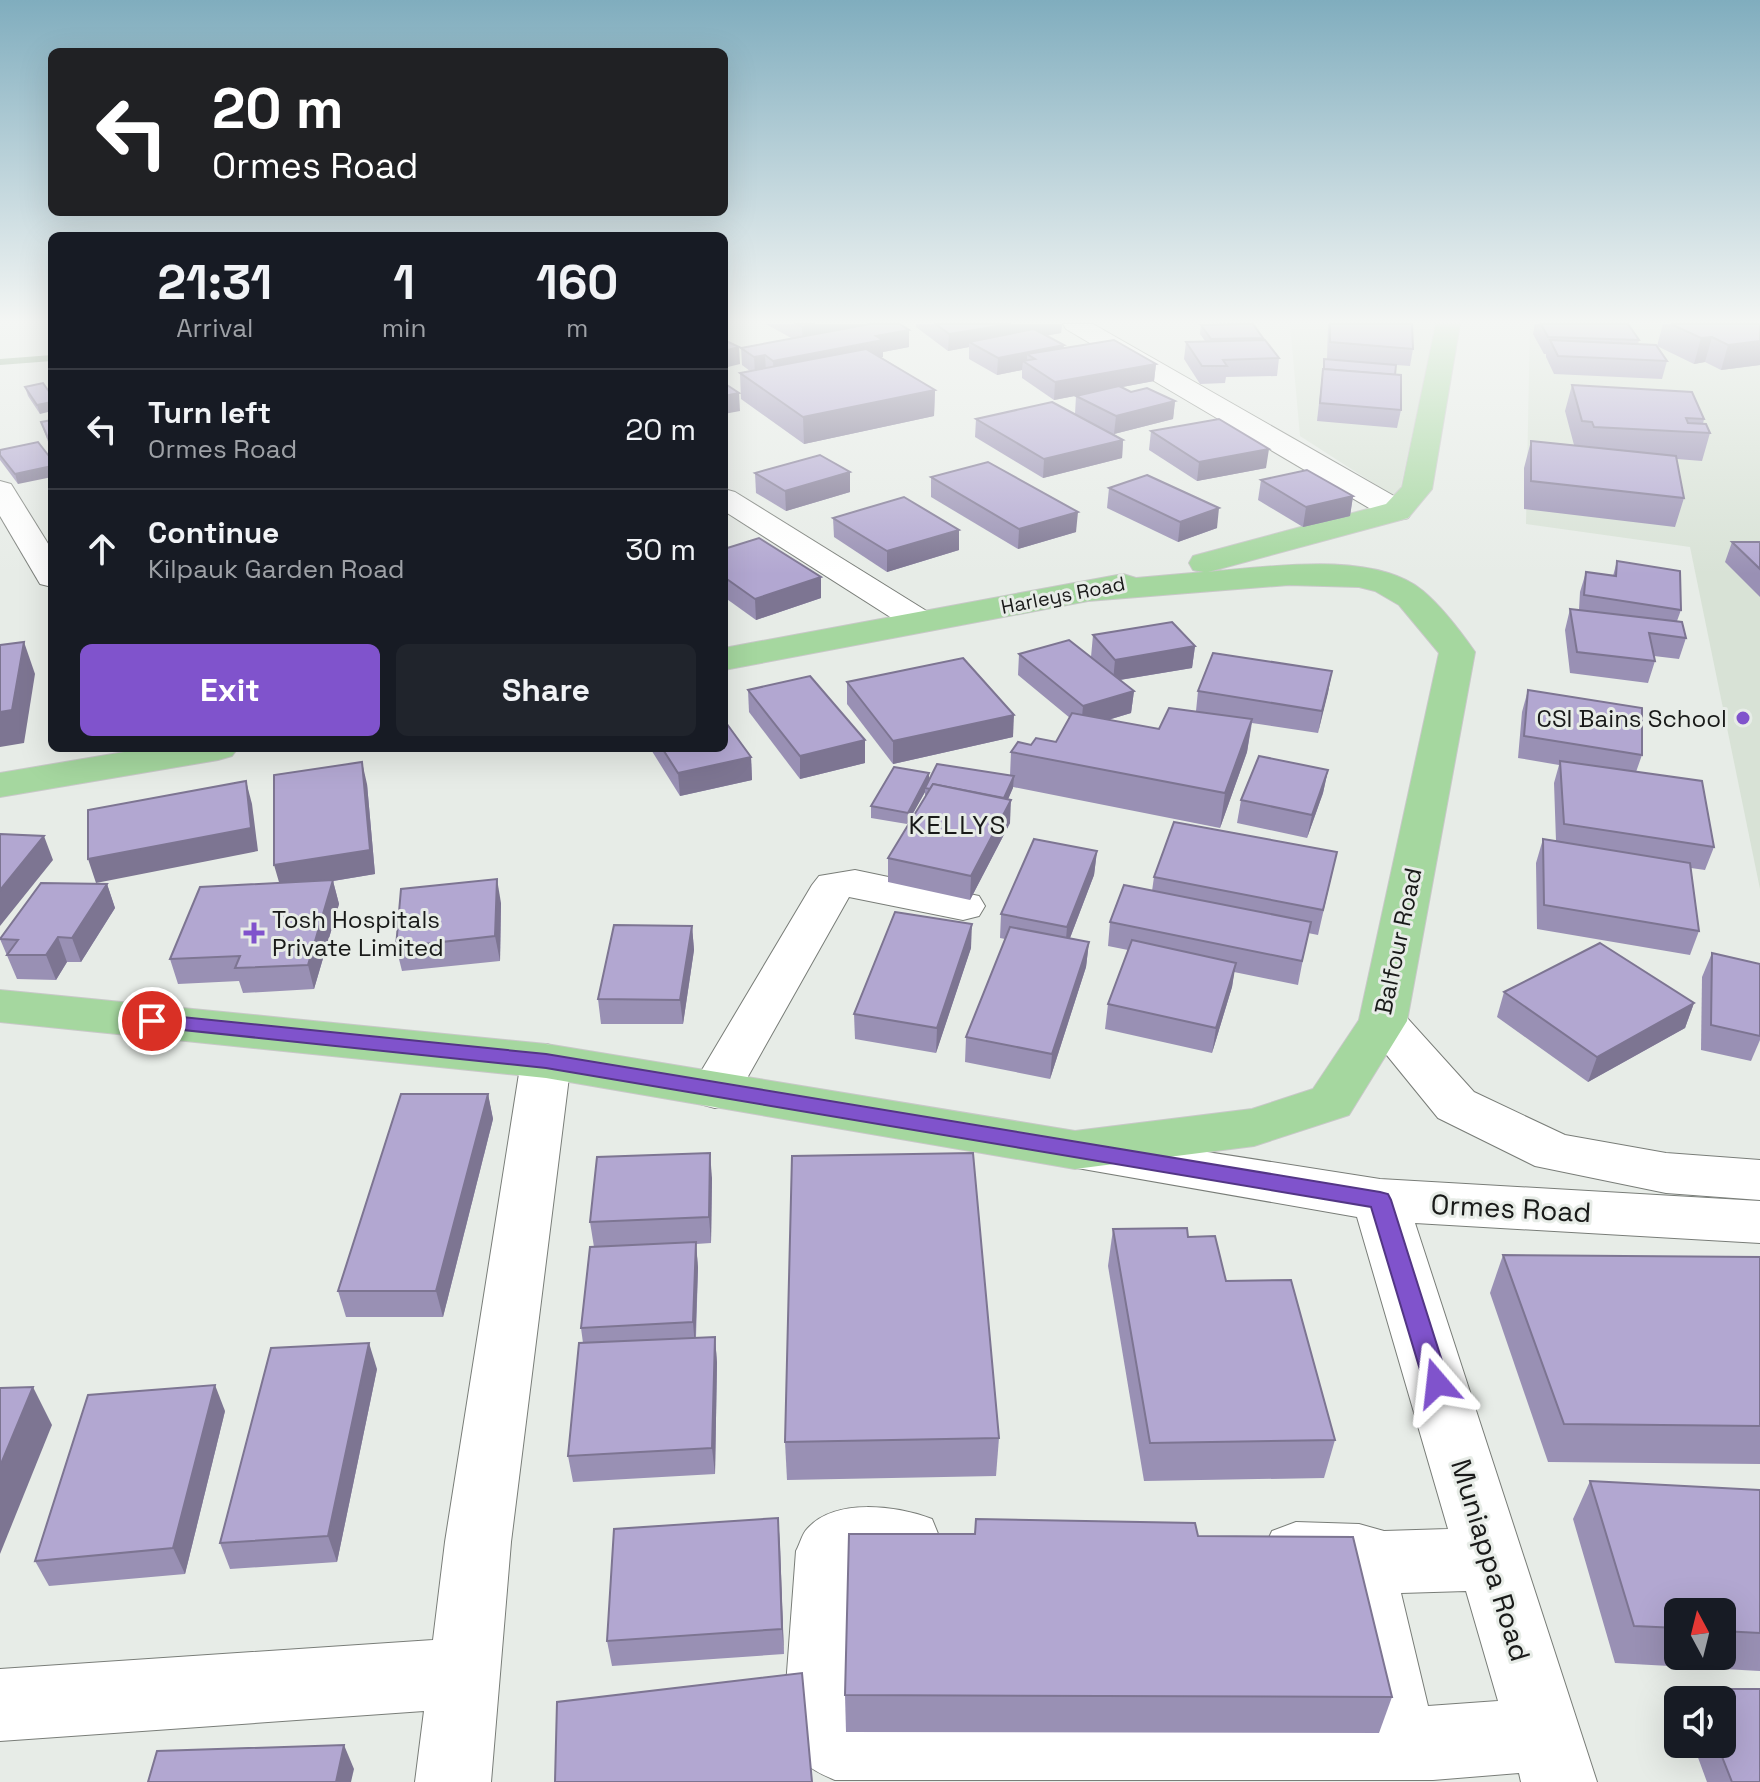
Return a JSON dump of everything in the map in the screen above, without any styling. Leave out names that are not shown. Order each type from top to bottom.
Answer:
[{"type":"main road","points":[[1397,511],[1417,489],[1432,407]]},
{"type":"main road","name":"Harleys Road","points":[[728,658],[1093,592],[1397,511]]},
{"type":"main road","name":"Balfour Road","points":[[0,1006],[546,1061],[1075,1150],[1254,1127],[1331,1102],[1383,1021],[1457,652],[1411,598],[1387,584],[1360,577],[1289,575],[1093,592]]},
{"type":"main road","points":[[0,785],[157,753]]},
{"type":"street","points":[[1218,407],[1397,511]]},
{"type":"street","points":[[0,490],[48,570]]},
{"type":"street","points":[[728,501],[921,622]]},
{"type":"street","points":[[715,1090],[834,885],[855,883],[963,906]]},
{"type":"street","name":"Ormes Road","points":[[1383,1021],[1456,1105],[1554,1152],[1666,1173],[1760,1180]]},
{"type":"street","points":[[453,1782],[478,1542],[546,1061]]},
{"type":"street","name":"Ormes Road","points":[[1075,1150],[1380,1200],[1760,1222]]},
{"type":"street","name":"Muniappa Road","points":[[1380,1200],[1551,1758]]},
{"type":"street","points":[[970,1543],[846,1539],[830,1551],[820,1726],[835,1743],[1400,1742],[1551,1758]]},
{"type":"street","points":[[1234,1551],[1359,1555],[1384,1562],[1491,1559]]},
{"type":"street","points":[[1359,1555],[1400,1742]]},
{"type":"street","points":[[0,1705],[465,1673]]},
{"type":"shaded area","points":[[1297,407],[1418,407],[1398,499],[1300,436]]},
{"type":"shaded area","points":[[1528,407],[1760,407],[1760,889],[1690,547],[1526,524]]},
{"type":"building","points":[[789,407],[851,407],[803,417]]},
{"type":"building","points":[[1029,407],[1062,407],[1123,440],[1044,459],[976,419]]},
{"type":"building","points":[[1098,407],[1151,407],[1116,416]]},
{"type":"building","points":[[1368,407],[1401,407],[1401,410]]},
{"type":"building","points":[[1578,407],[1699,407],[1704,419],[1686,418],[1688,423],[1706,424],[1710,433],[1594,427],[1592,422],[1582,421]]},
{"type":"building","points":[[1219,419],[1269,449],[1199,462],[1151,431]]},
{"type":"building","points":[[48,421],[48,438],[41,422]]},
{"type":"building","points":[[1531,441],[1676,456],[1684,498],[1531,481]]},
{"type":"building","points":[[38,442],[48,455],[48,467],[15,474],[0,455],[0,450]]},
{"type":"building","points":[[820,455],[850,472],[785,491],[755,473]]},
{"type":"building","points":[[988,462],[1078,512],[1019,529],[931,477]]},
{"type":"building","points":[[1307,470],[1353,496],[1306,507],[1261,480]]},
{"type":"building","points":[[1147,475],[1219,508],[1180,522],[1109,488]]},
{"type":"building","points":[[904,497],[959,530],[887,551],[833,518]]},
{"type":"building","points":[[759,538],[821,577],[755,599],[728,580],[728,548]]},
{"type":"building","points":[[1732,542],[1760,542],[1760,569]]},
{"type":"building","points":[[1617,561],[1680,571],[1681,610],[1584,595],[1586,572],[1616,576]]},
{"type":"building","points":[[1570,609],[1682,622],[1686,638],[1649,633],[1655,661],[1577,652]]},
{"type":"building","points":[[1172,622],[1195,646],[1115,660],[1093,635]]},
{"type":"building","points":[[1069,640],[1134,691],[1083,706],[1019,654]]},
{"type":"building","points":[[24,642],[12,710],[0,712],[0,645]]},
{"type":"building","points":[[1213,653],[1332,671],[1322,711],[1198,691]]},
{"type":"building","points":[[963,658],[1014,715],[893,741],[847,682]]},
{"type":"building","points":[[810,676],[865,740],[800,756],[748,690]]},
{"type":"building","points":[[1528,690],[1642,708],[1642,755],[1524,736]]},
{"type":"building","points":[[1169,708],[1252,719],[1225,793],[1011,752],[1018,742],[1031,745],[1036,738],[1056,742],[1072,713],[1159,729]]},
{"type":"building","points":[[728,725],[751,757],[678,773],[665,752],[728,752]]},
{"type":"building","points":[[1259,756],[1328,770],[1312,815],[1241,800]]},
{"type":"building","points":[[1560,761],[1702,781],[1714,847],[1564,824]]},
{"type":"building","points":[[362,762],[370,850],[274,865],[274,775]]},
{"type":"building","points":[[937,764],[1014,776],[1004,798],[933,784],[930,789],[925,788]]},
{"type":"building","points":[[894,767],[929,773],[908,813],[871,806]]},
{"type":"building","points":[[246,781],[251,828],[88,859],[88,810]]},
{"type":"building","points":[[933,784],[1011,800],[971,876],[888,858]]},
{"type":"building","points":[[1174,822],[1337,852],[1323,910],[1154,877]]},
{"type":"building","points":[[0,834],[44,836],[0,890]]},
{"type":"building","points":[[1034,839],[1097,851],[1067,927],[1001,914]]},
{"type":"building","points":[[1543,839],[1690,863],[1699,931],[1544,905]]},
{"type":"building","points":[[497,879],[495,936],[396,947],[401,889]]},
{"type":"building","points":[[333,880],[308,965],[235,968],[240,956],[170,959],[200,887]]},
{"type":"building","points":[[41,883],[107,884],[72,938],[58,937],[46,955],[7,955],[18,940],[0,939]]},
{"type":"building","points":[[1124,885],[1311,922],[1302,961],[1110,922]]},
{"type":"building","points":[[895,912],[972,924],[937,1028],[854,1014]]},
{"type":"building","points":[[614,925],[692,926],[680,1000],[598,999]]},
{"type":"building","points":[[1010,927],[1089,942],[1052,1054],[966,1037]]},
{"type":"building","points":[[1132,940],[1236,963],[1216,1028],[1108,1004]]},
{"type":"building","points":[[1600,943],[1694,1003],[1597,1057],[1504,992]]},
{"type":"building","points":[[1712,953],[1760,964],[1760,1036],[1711,1025]]},
{"type":"building","points":[[401,1094],[488,1094],[436,1291],[338,1291]]},
{"type":"building","points":[[710,1153],[709,1217],[590,1222],[597,1157]]},
{"type":"building","points":[[973,1153],[999,1438],[785,1442],[792,1156]]},
{"type":"building","points":[[1187,1228],[1188,1237],[1215,1236],[1226,1281],[1291,1280],[1335,1440],[1150,1443],[1113,1229]]},
{"type":"building","points":[[696,1242],[693,1322],[581,1328],[590,1247]]},
{"type":"building","points":[[1503,1255],[1760,1257],[1760,1426],[1564,1424]]},
{"type":"building","points":[[715,1337],[712,1448],[568,1456],[579,1343]]},
{"type":"building","points":[[369,1343],[328,1536],[220,1543],[271,1348]]},
{"type":"building","points":[[215,1385],[173,1548],[35,1561],[88,1395]]},
{"type":"building","points":[[33,1387],[0,1466],[0,1388]]},
{"type":"building","points":[[1590,1481],[1760,1490],[1760,1633],[1736,1632],[1736,1598],[1664,1598],[1664,1627],[1634,1626]]},
{"type":"building","points":[[778,1518],[782,1629],[607,1641],[614,1529]]},
{"type":"building","points":[[976,1519],[1195,1523],[1198,1536],[1353,1537],[1392,1697],[845,1695],[849,1534],[975,1534]]},
{"type":"building","points":[[802,1673],[812,1782],[555,1782],[557,1702]]},
{"type":"building","points":[[1736,1689],[1760,1689],[1760,1782],[1732,1782],[1723,1758],[1736,1758]]},
{"type":"building","points":[[344,1745],[336,1782],[148,1782],[157,1751]]},
{"type":"place","name":"CSI Bains School","points":[[1743,718]]},
{"type":"place","name":"Tosh Hospitals Private Limited","points":[[254,933]]},
{"type":"district","name":"KELLYS","points":[[958,825]]},
{"type":"route","points":[[152,1021],[546,1061],[1380,1200],[1437,1383]]}]
